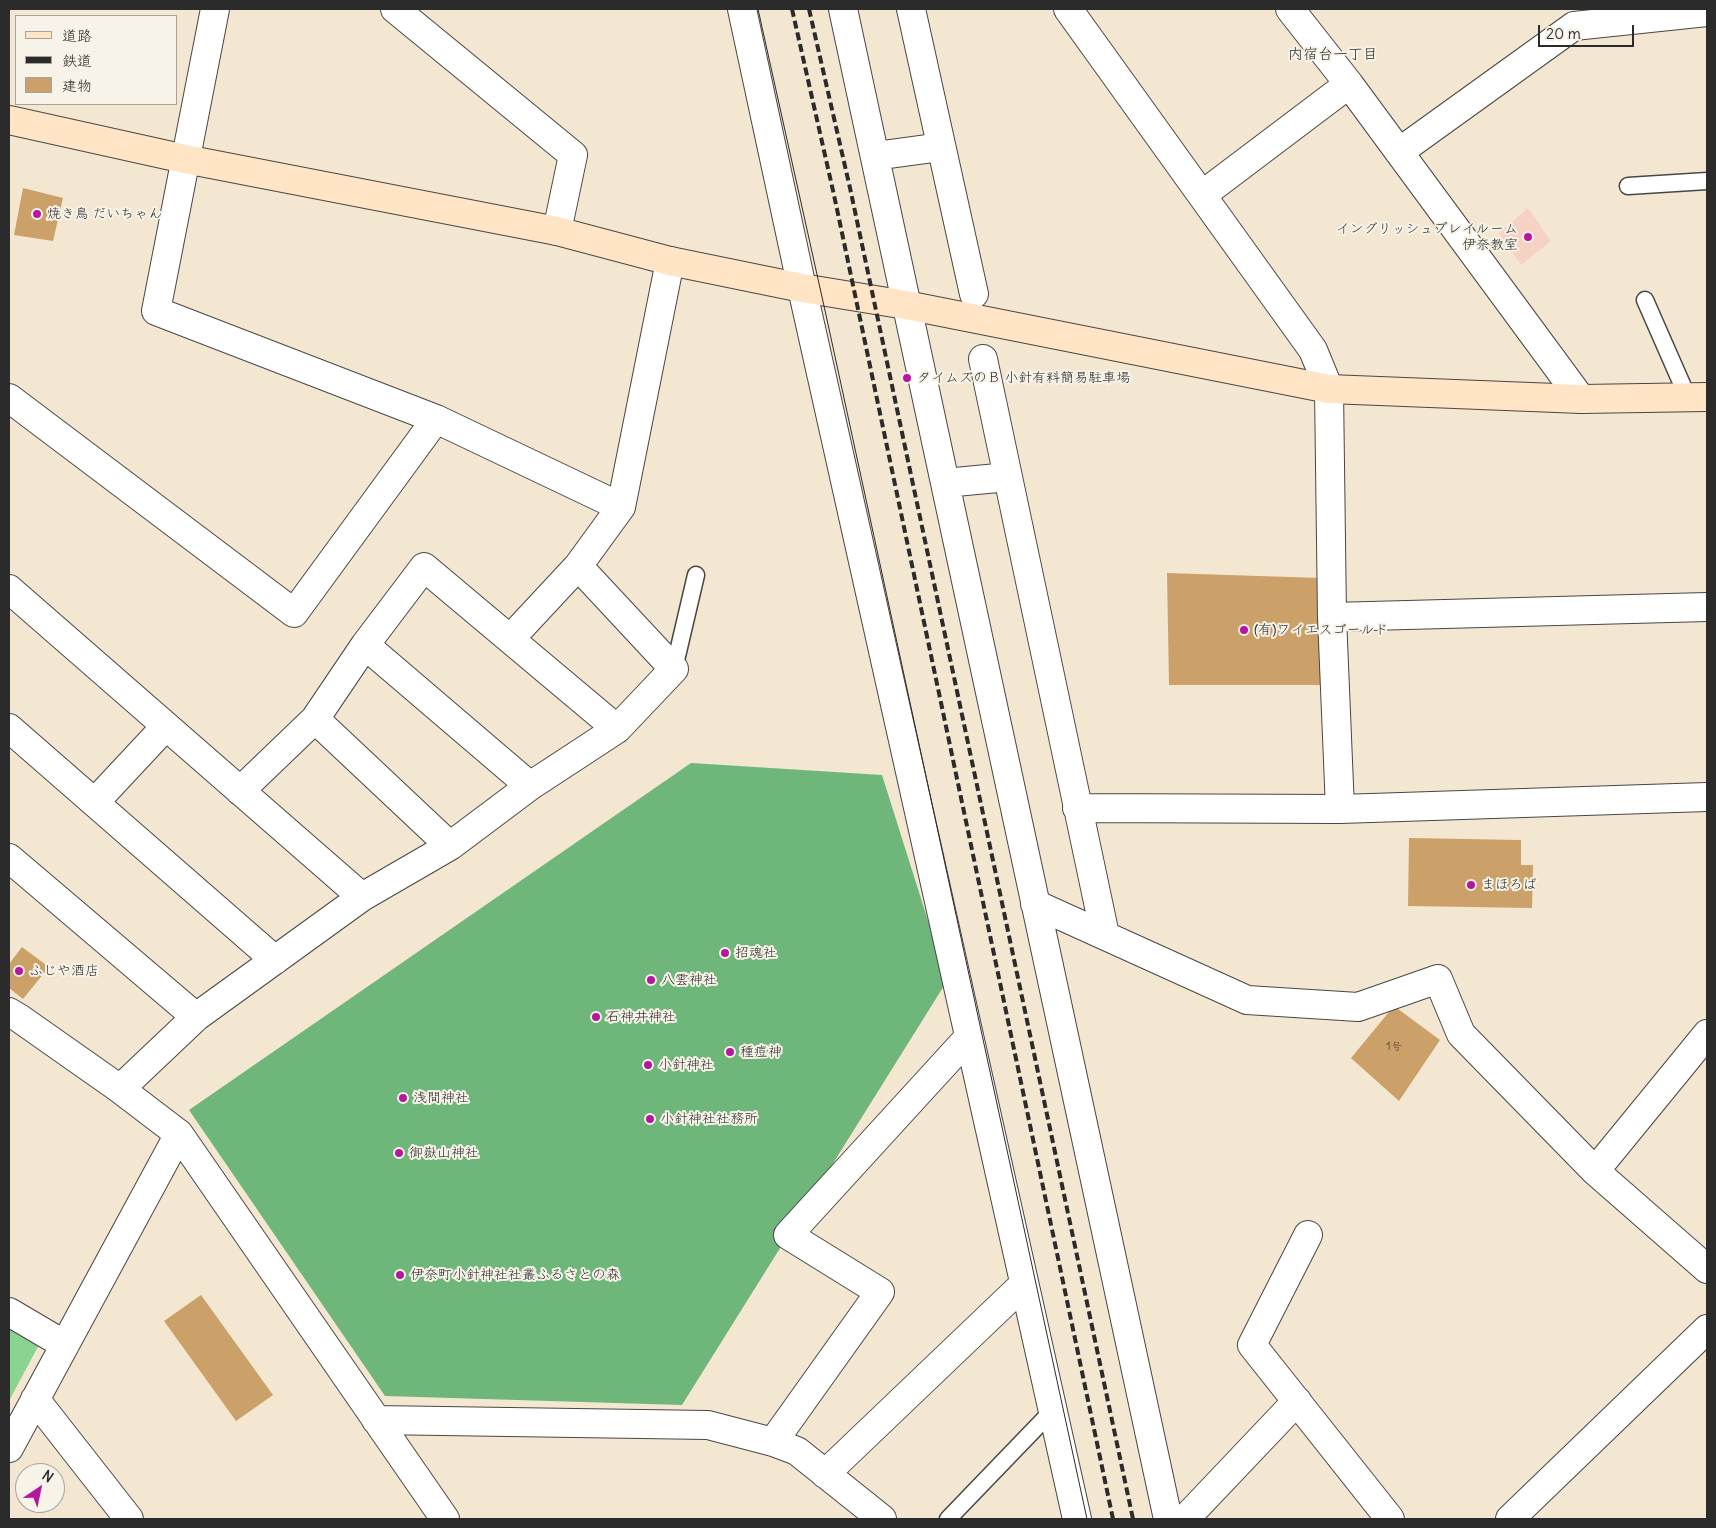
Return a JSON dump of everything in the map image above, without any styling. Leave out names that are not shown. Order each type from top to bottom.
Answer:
[{"type":"street","points":[[216,9],[156,311],[436,418],[621,507]]},
{"type":"street","points":[[395,9],[573,155],[557,231]]},
{"type":"street","points":[[742,9],[802,288],[1077,1519]]},
{"type":"street","points":[[844,9],[944,483],[1168,1519]]},
{"type":"street","points":[[911,9],[974,294]]},
{"type":"street","points":[[1068,9],[1313,350],[1329,389],[1332,617],[1340,809]]},
{"type":"street","points":[[1290,9],[1349,84],[1581,399]]},
{"type":"street","points":[[1399,152],[1567,17],[1707,12]]},
{"type":"street","points":[[1202,195],[1349,84]]},
{"type":"street","points":[[9,120],[185,158],[557,231],[670,260],[802,288],[906,305],[1329,389],[1581,399],[1698,398]]},
{"type":"street","points":[[875,156],[941,147]]},
{"type":"street","points":[[510,639],[578,566],[621,507],[670,260]]},
{"type":"street","points":[[983,359],[1104,935]]},
{"type":"street","points":[[9,398],[294,614],[436,418]]},
{"type":"street","points":[[944,483],[1008,477]]},
{"type":"street","points":[[120,1089],[196,1017],[362,897],[450,846],[530,786],[617,729],[674,669],[578,566]]},
{"type":"street","points":[[240,791],[315,719],[365,645],[424,567],[617,729]]},
{"type":"street","points":[[9,589],[362,897]]},
{"type":"street","points":[[1332,617],[1707,607]]},
{"type":"street","points":[[365,645],[530,786]]},
{"type":"street","points":[[315,719],[450,846]]},
{"type":"street","points":[[94,802],[166,726]]},
{"type":"street","points":[[10,733],[94,802],[275,960]]},
{"type":"street","points":[[1077,808],[1340,809],[1707,797]]},
{"type":"street","points":[[9,858],[196,1017]]},
{"type":"street","points":[[1035,904],[1247,1000],[1358,1007],[1438,979],[1460,1034],[1596,1171],[1707,1269]]},
{"type":"street","points":[[12,1021],[120,1089],[179,1134],[445,1519]]},
{"type":"street","points":[[1596,1171],[1707,1034]]},
{"type":"street","points":[[773,1442],[880,1292],[788,1235],[969,1037]]},
{"type":"street","points":[[9,1448],[179,1134]]},
{"type":"street","points":[[1308,1235],[1252,1344],[1383,1517]]},
{"type":"street","points":[[825,1474],[1024,1284]]},
{"type":"street","points":[[9,1312],[65,1345]]},
{"type":"street","points":[[1510,1519],[1707,1329]]},
{"type":"street","points":[[36,1399],[129,1519]]},
{"type":"street","points":[[1185,1519],[1297,1401]]},
{"type":"street","points":[[376,1420],[708,1424],[773,1442],[796,1451],[882,1519]]},
{"type":"lane","points":[[1628,186],[1707,181]]},
{"type":"lane","points":[[1645,300],[1698,398]]},
{"type":"lane","points":[[674,669],[696,575]]},
{"type":"lane","points":[[948,1519],[1053,1410]]},
{"type":"shaded area","points":[[1528,208],[1551,241],[1521,265],[1499,233]]},
{"type":"green space","points":[[691,763],[882,775],[947,981],[682,1405],[385,1396],[189,1110]]},
{"type":"green space","points":[[9,1322],[41,1341],[9,1401]]},
{"type":"building","points":[[23,188],[63,198],[53,241],[14,235]]},
{"type":"building","points":[[1167,573],[1321,578],[1322,685],[1169,685]]},
{"type":"building","name":"まほろば","points":[[1409,838],[1521,840],[1521,865],[1533,865],[1532,908],[1408,906]]},
{"type":"building","points":[[22,947],[49,967],[23,999],[9,988],[9,964]]},
{"type":"building","points":[[1394,1006],[1440,1040],[1399,1101],[1351,1058]]},
{"type":"building","points":[[201,1295],[273,1395],[236,1421],[164,1321]]},
{"type":"tram line","points":[[758,9],[1087,1519]]},
{"type":"railway","points":[[792,9],[834,195],[1113,1519]]},
{"type":"railway","points":[[809,9],[850,188],[1133,1519]]},
{"type":"place","name":"焼き鳥 だいちゃん","points":[[37,214]]},
{"type":"place","name":"イングリッシュプレイルーム 伊奈教室","points":[[1528,237]]},
{"type":"place","name":"タイムズのＢ 小針有料簡易駐車場","points":[[907,378]]},
{"type":"place","name":"(有)ワイエスゴールド","points":[[1244,630]]},
{"type":"place","name":"まほろば","points":[[1471,885]]},
{"type":"place","name":"招魂社","points":[[725,953]]},
{"type":"place","name":"ふじや酒店","points":[[19,971]]},
{"type":"place","name":"八雲神社","points":[[651,980]]},
{"type":"place","name":"石神井神社","points":[[596,1017]]},
{"type":"place","name":"種痘神","points":[[730,1052]]},
{"type":"place","name":"小針神社","points":[[648,1065]]},
{"type":"place","name":"浅間神社","points":[[403,1098]]},
{"type":"place","name":"小針神社社務所","points":[[650,1119]]},
{"type":"place","name":"御嶽山神社","points":[[399,1153]]},
{"type":"place","name":"伊奈町小針神社社叢ふるさとの森","points":[[400,1275]]},
{"type":"district","name":"内宿台一丁目","points":[[1333,55]]}]
